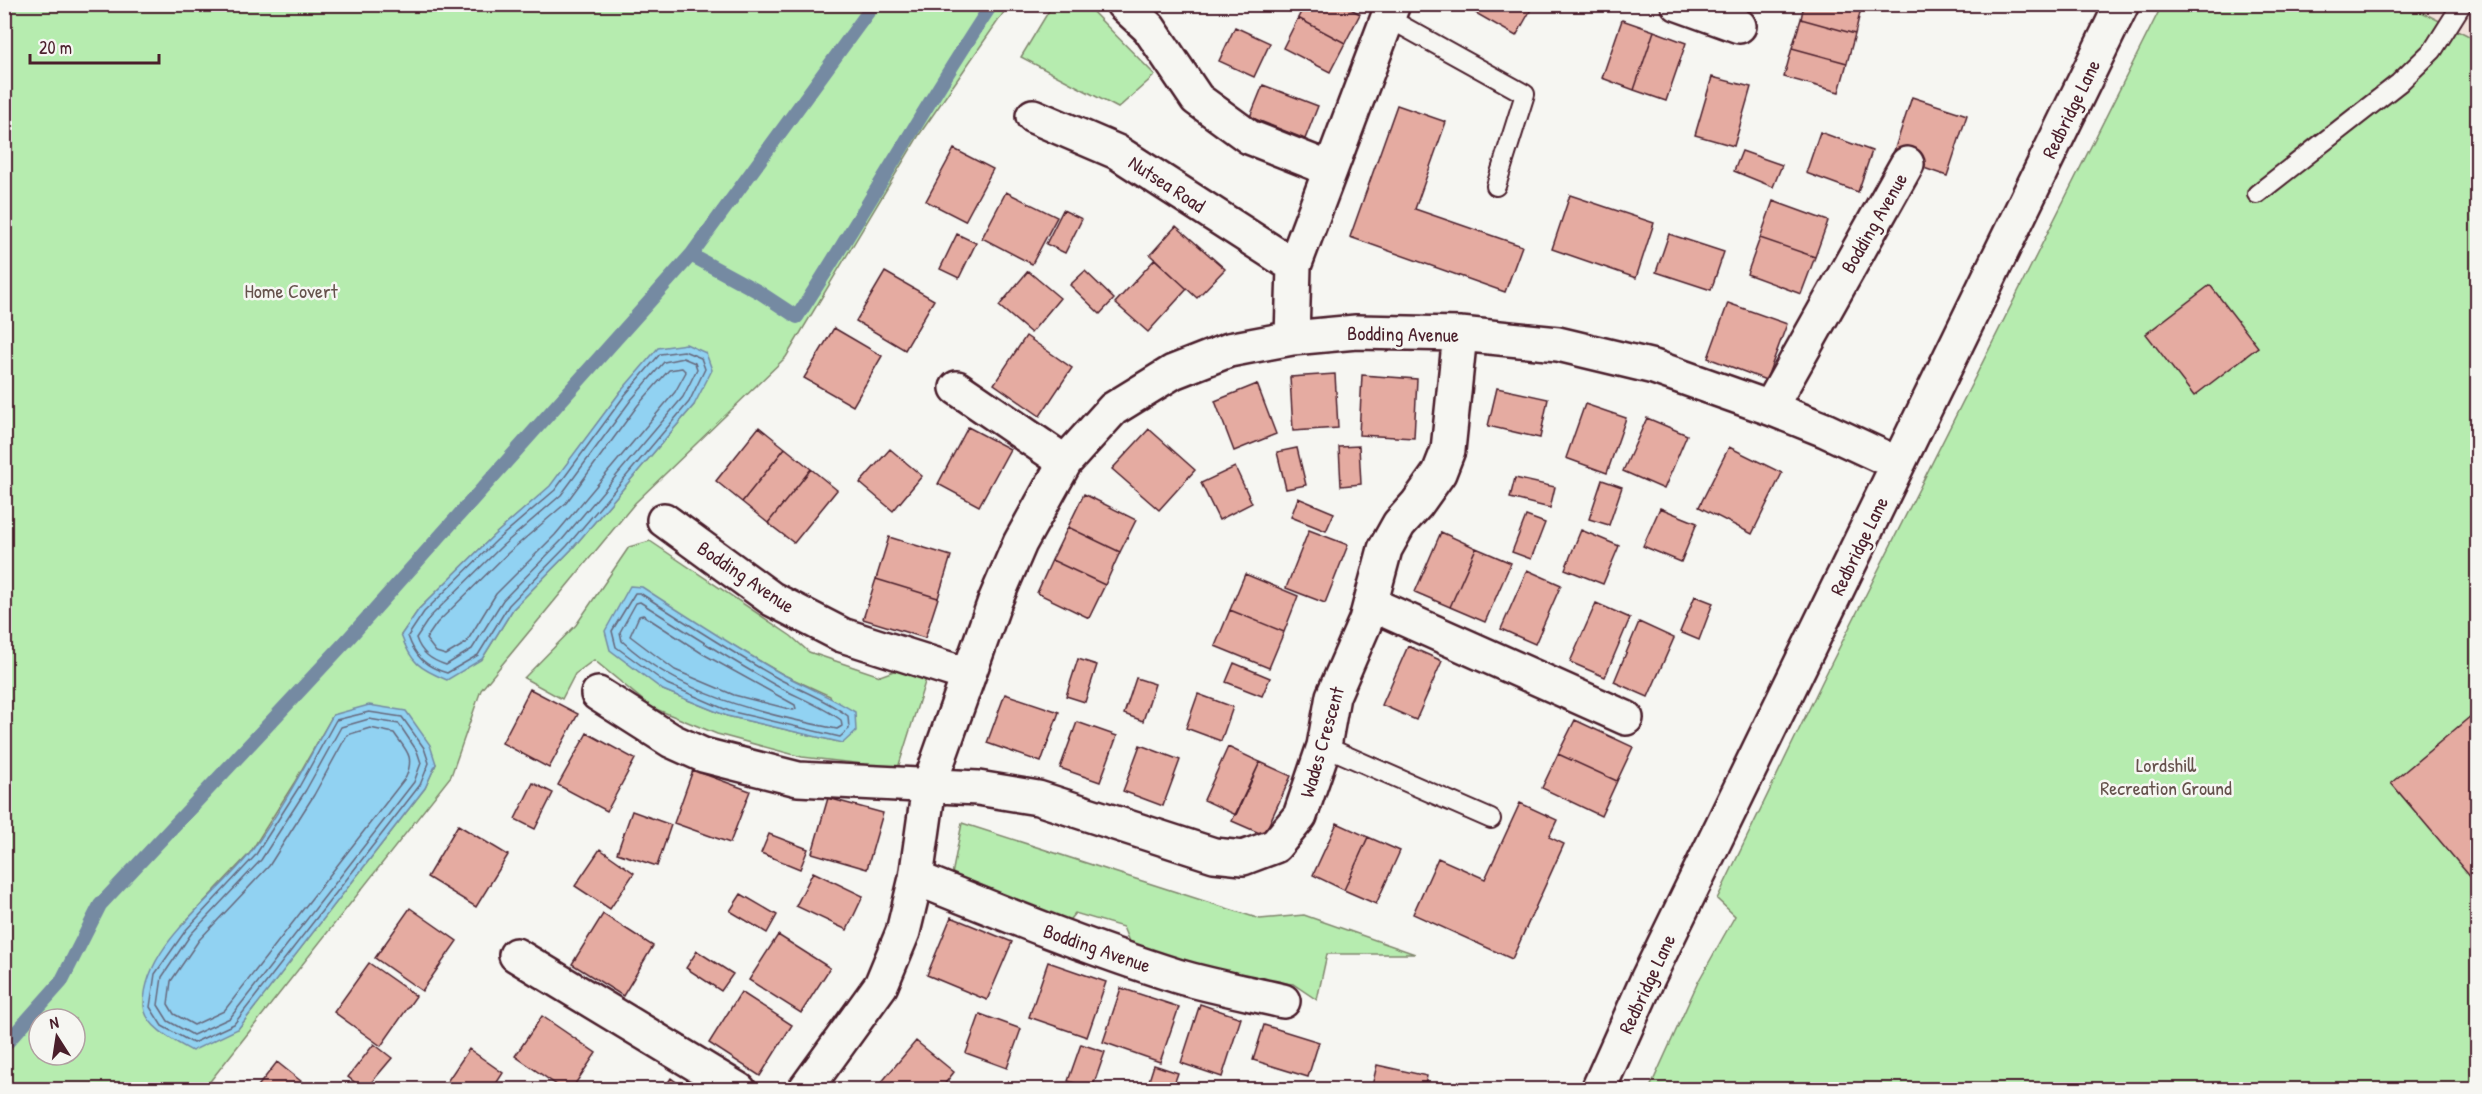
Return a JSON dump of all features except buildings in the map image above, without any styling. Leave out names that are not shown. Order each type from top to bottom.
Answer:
[{"type":"street","points":[[1123,4],[1149,28],[1197,99],[1249,137],[1330,170]]},
{"type":"street","points":[[1678,4],[1739,26]]},
{"type":"street","name":"Redbridge Lane","points":[[1598,1089],[1648,978],[2122,4]]},
{"type":"street","points":[[1292,338],[1294,266],[1390,11]]},
{"type":"street","name":"Nutsea Road","points":[[1033,116],[1117,152],[1294,266]]},
{"type":"street","name":"Bodding Avenue","points":[[1770,408],[1907,164]]},
{"type":"street","name":"Bodding Avenue","points":[[805,1089],[881,985],[903,932],[916,878],[929,786],[1008,567],[1065,462],[1113,409],[1173,372],[1229,350],[1292,338],[1356,332],[1460,334],[1569,346],[1654,367],[1770,408],[1825,430],[1898,464]]},
{"type":"street","name":"Wades Crescent","points":[[929,786],[978,788],[1038,798],[1214,855],[1243,858],[1275,846],[1300,816],[1324,746],[1333,696],[1371,604],[1385,549],[1399,524],[1418,504],[1440,473],[1448,450],[1460,334]]},
{"type":"street","points":[[957,388],[1065,462]]},
{"type":"street","name":"Bodding Avenue","points":[[664,520],[772,599],[842,635],[968,675]]},
{"type":"street","points":[[1371,604],[1626,718]]},
{"type":"street","points":[[598,694],[672,741],[703,755],[798,779],[929,786]]},
{"type":"street","name":"Bodding Avenue","points":[[916,878],[1063,937],[1135,962],[1180,977],[1283,1001]]},
{"type":"street","points":[[516,955],[739,1089]]},
{"type":"lane","points":[[2257,194],[2399,83],[2433,50],[2462,4]]},
{"type":"lane","points":[[1390,11],[1525,94],[1496,186]]},
{"type":"lane","points":[[1324,746],[1491,819]]},
{"type":"shaded area","points":[[2408,5],[2477,5],[2477,40],[2413,9]]},
{"type":"green space","points":[[1053,4],[1086,5],[1155,75],[1118,108],[1021,57]]},
{"type":"green space","name":"Home Covert","points":[[5,5],[1009,5],[919,135],[786,357],[635,503],[481,690],[451,776],[204,1089],[5,1090]],"holes":[[[621,391],[694,405],[571,550],[513,609],[482,659],[401,635],[419,609],[493,536],[551,486]],[[333,715],[436,764],[425,788],[238,1029],[181,926],[250,853]]]},
{"type":"green space","name":"Lordshill Recreation Ground","points":[[2162,5],[2408,5],[2477,40],[2477,1089],[1649,1090],[1698,982],[1735,916],[1717,899],[1825,676]]},
{"type":"green space","points":[[650,541],[791,636],[809,652],[880,676],[902,668],[926,679],[898,768],[802,757],[717,734],[651,707],[594,660],[575,674],[562,699],[524,678],[576,625],[629,547]],"holes":[[[715,635],[784,675],[830,696],[843,743],[727,716],[663,690]]]},
{"type":"green space","points":[[962,823],[1260,919],[1304,915],[1415,954],[1327,954],[1317,1000],[1293,984],[1212,976],[1132,949],[1123,927],[1075,913],[1065,925],[951,880]]},
{"type":"water","points":[[686,344],[706,353],[712,370],[694,405],[571,550],[513,609],[482,659],[447,680],[418,664],[401,635],[419,609],[493,536],[550,486],[621,391],[658,348]]},
{"type":"water","points":[[630,586],[642,587],[764,664],[855,712],[856,731],[843,743],[727,716],[663,690],[610,650],[605,631]]},
{"type":"water","points":[[369,705],[406,711],[430,745],[436,764],[425,788],[238,1029],[192,1051],[162,1033],[146,1014],[144,1006],[147,983],[156,962],[168,942],[184,923],[251,852],[284,802],[333,715]]},
{"type":"waterway","points":[[4,1046],[61,982],[100,905],[349,638],[691,255],[874,4]]},
{"type":"waterway","points":[[691,255],[759,292],[797,317],[992,4]]}]
